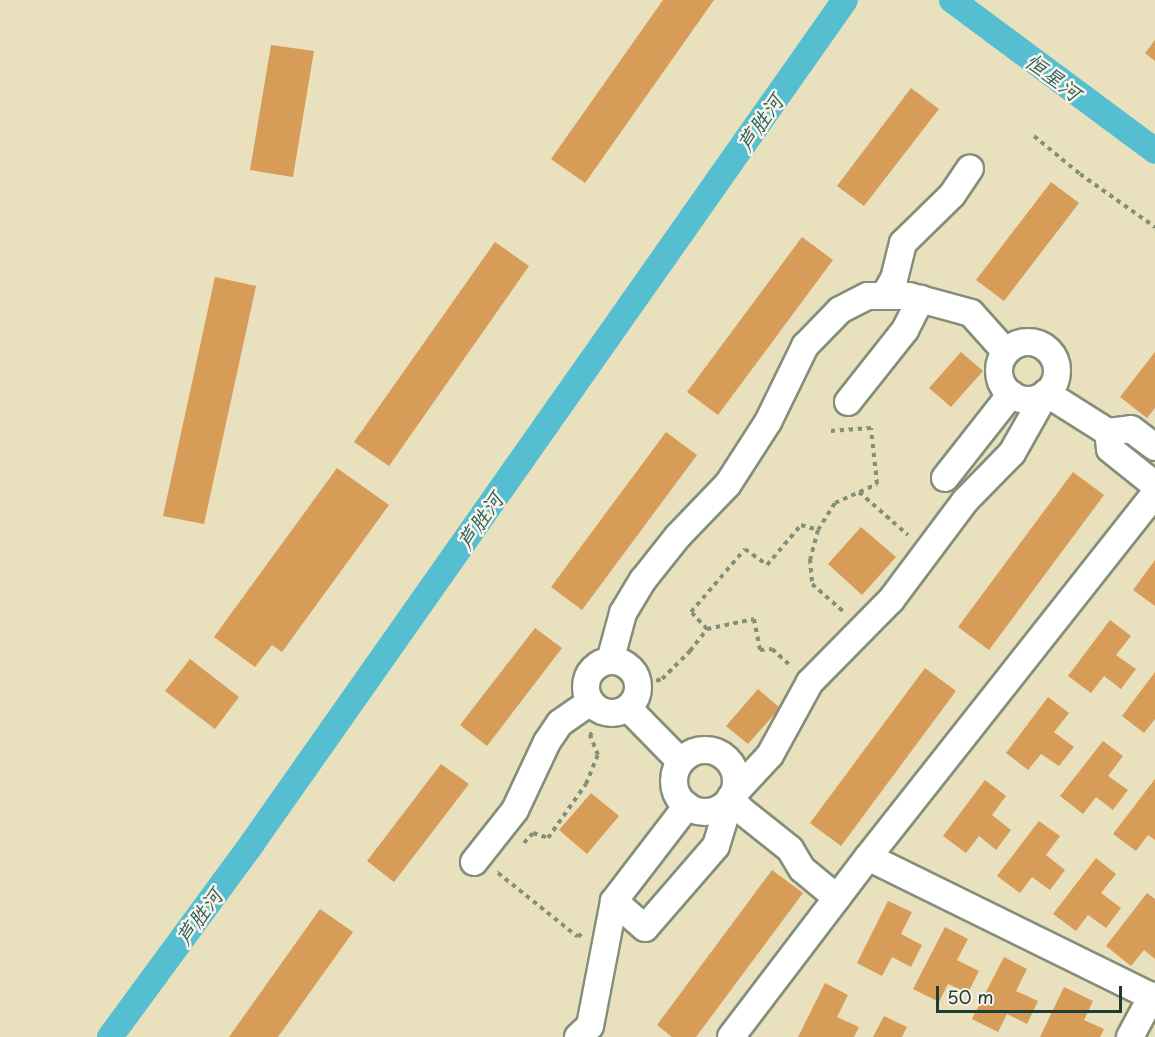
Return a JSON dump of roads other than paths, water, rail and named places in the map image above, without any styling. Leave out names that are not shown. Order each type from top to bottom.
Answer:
[{"type":"street","points":[[884,296],[894,279],[903,243],[952,195],[970,168]]},
{"type":"street","points":[[610,661],[623,613],[643,580],[678,536],[728,484],[768,422],[805,346],[840,310],[868,296],[909,296],[921,299],[971,313],[1006,352]]},
{"type":"street","points":[[848,402],[905,330],[921,299]]},
{"type":"street","points":[[614,901],[645,928],[716,846],[731,797],[735,788],[733,767],[718,752],[698,750],[680,761],[675,770],[675,790],[687,806],[695,811],[715,810],[731,797],[770,755],[810,682],[891,600],[965,501],[1012,453],[1056,377],[1057,367],[1048,350],[1041,345],[1022,342],[1006,352],[1001,360],[1000,379],[1011,394],[1029,400],[1046,393]]},
{"type":"street","points":[[1046,393],[1108,432],[1131,429],[1155,447]]},
{"type":"street","points":[[945,478],[1011,394]]},
{"type":"street","points":[[1108,432],[1110,449],[1155,485]]},
{"type":"street","points":[[731,1037],[868,857],[1155,493]]},
{"type":"street","points":[[474,862],[515,810],[547,742],[560,723],[617,703],[633,671],[627,665],[610,661],[593,669],[585,685],[617,703],[680,761]]},
{"type":"street","points":[[731,797],[741,810],[790,849],[802,869],[842,891]]},
{"type":"street","points":[[578,1037],[590,1026],[614,901],[687,806]]},
{"type":"street","points":[[868,857],[1154,997],[1130,1037]]},
{"type":"waterway","name":"芦胜河","points":[[110,1037],[253,842],[845,0]]},
{"type":"waterway","name":"恒星河","points":[[952,0],[1155,151]]}]
